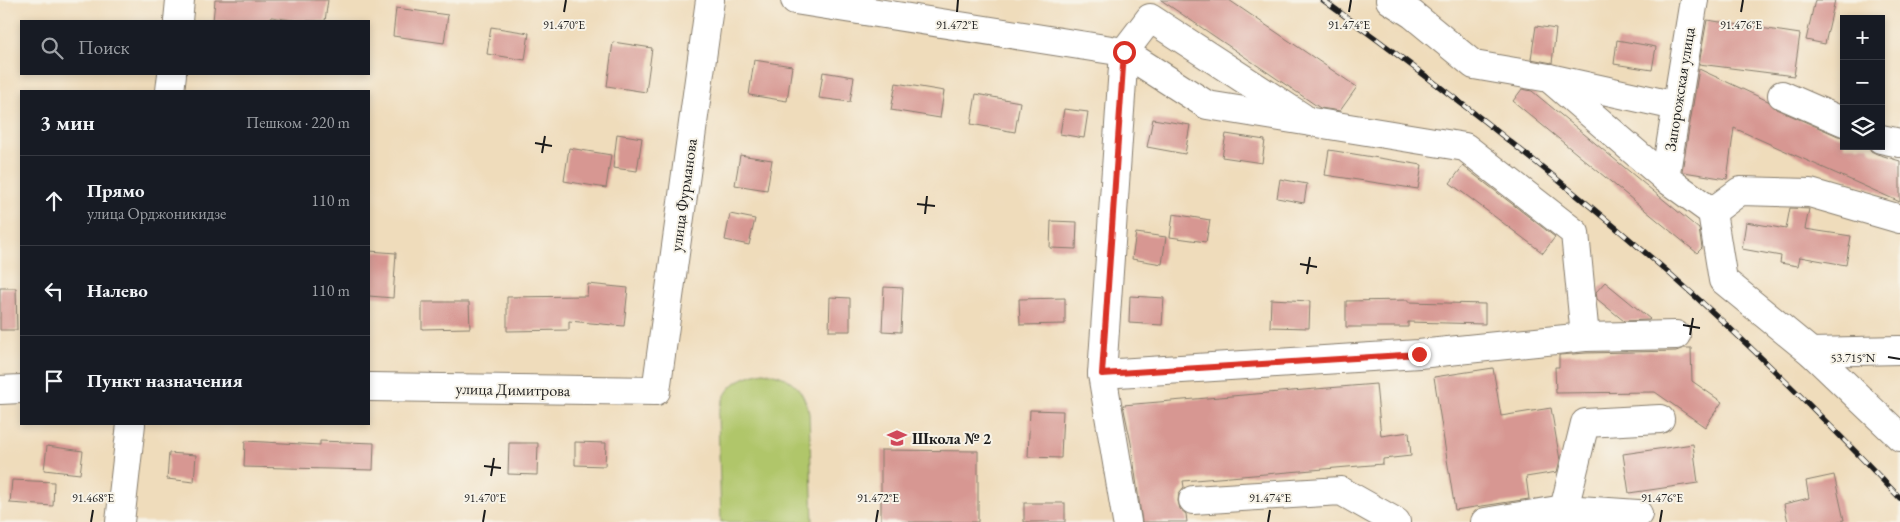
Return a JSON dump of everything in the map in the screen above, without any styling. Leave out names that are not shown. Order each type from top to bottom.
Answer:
[{"type":"street","points":[[178,20],[180,0]]},
{"type":"street","name":"улица Фурманова","points":[[656,391],[710,0]]},
{"type":"street","points":[[795,0],[1124,52],[1207,105],[1465,147],[1575,233],[1585,337]]},
{"type":"street","points":[[1390,0],[1412,14],[1474,65],[1549,78],[1676,106]]},
{"type":"street","name":"Запорожская улица","points":[[1665,178],[1694,0]]},
{"type":"street","points":[[1127,522],[1102,374],[1124,52],[1150,18],[1311,123]]},
{"type":"street","points":[[170,90],[172,75]]},
{"type":"street","points":[[1549,78],[1665,178],[1712,212],[1723,280],[1811,352],[1900,437]]},
{"type":"street","points":[[1782,95],[1840,120]]},
{"type":"street","points":[[1885,140],[1900,143]]},
{"type":"street","points":[[1712,212],[1740,191],[1810,193],[1900,219]]},
{"type":"street","points":[[1102,374],[1419,354],[1585,337],[1676,335]]},
{"type":"street","points":[[1811,352],[1900,350]]},
{"type":"street","name":"улица Димитрова","points":[[370,387],[656,391]]},
{"type":"street","points":[[0,390],[20,389]]},
{"type":"street","points":[[1569,515],[1585,423],[1660,419]]},
{"type":"street","points":[[120,522],[131,425]]},
{"type":"street","points":[[1193,500],[1341,491],[1396,522]]},
{"type":"street","points":[[1485,522],[1569,515],[1638,514]]},
{"type":"green space","points":[[763,372],[781,376],[794,384],[803,396],[809,413],[813,522],[721,522],[718,416],[727,391],[732,386],[745,377]]},
{"type":"building","points":[[215,0],[328,0],[325,20],[293,20],[271,17],[270,20],[213,20]]},
{"type":"building","points":[[1161,0],[1229,0],[1357,87],[1340,111],[1320,108]]},
{"type":"building","points":[[1815,0],[1835,0],[1825,44],[1806,40]]},
{"type":"building","points":[[396,8],[448,15],[444,43],[393,36]]},
{"type":"building","points":[[1707,20],[1800,34],[1794,76],[1699,64]]},
{"type":"building","points":[[1536,26],[1556,29],[1552,63],[1531,59]]},
{"type":"building","points":[[491,27],[529,33],[525,60],[487,54]]},
{"type":"building","points":[[1617,40],[1656,47],[1652,70],[1614,64]]},
{"type":"building","points":[[613,42],[652,48],[646,92],[607,86]]},
{"type":"building","points":[[754,60],[792,66],[787,101],[749,95]]},
{"type":"building","points":[[1699,69],[1768,101],[1776,109],[1840,136],[1840,150],[1870,150],[1900,161],[1900,202],[1734,128],[1727,179],[1682,171]]},
{"type":"building","points":[[823,72],[854,77],[850,102],[819,98]]},
{"type":"building","points":[[896,83],[944,91],[940,118],[891,110]]},
{"type":"building","points":[[1522,89],[1532,91],[1699,229],[1702,248],[1697,253],[1513,101]]},
{"type":"building","points":[[976,94],[1020,102],[1015,132],[971,124]]},
{"type":"building","points":[[1064,109],[1088,112],[1084,138],[1060,134]]},
{"type":"building","points":[[1153,119],[1190,125],[1185,154],[1147,147]]},
{"type":"building","points":[[617,134],[642,138],[637,171],[613,168]]},
{"type":"building","points":[[1226,134],[1265,140],[1262,163],[1222,157]]},
{"type":"building","points":[[569,148],[611,155],[606,188],[564,181]]},
{"type":"building","points":[[1329,150],[1422,165],[1418,189],[1325,175]]},
{"type":"building","points":[[740,155],[772,160],[767,190],[735,185]]},
{"type":"building","points":[[1463,166],[1555,237],[1543,253],[1450,183]]},
{"type":"building","points":[[1280,179],[1307,184],[1304,203],[1277,198]]},
{"type":"building","points":[[1790,208],[1809,209],[1805,229],[1851,236],[1846,265],[1800,257],[1798,266],[1780,263],[1781,256],[1742,249],[1746,222],[1786,229]]},
{"type":"building","points":[[730,214],[755,219],[749,245],[725,240]]},
{"type":"building","points":[[1173,214],[1210,220],[1206,242],[1170,237]]},
{"type":"building","points":[[1051,221],[1077,222],[1076,249],[1050,248]]},
{"type":"building","points":[[1136,233],[1166,237],[1162,264],[1132,259]]},
{"type":"building","points":[[370,251],[396,253],[393,298],[370,296]]},
{"type":"building","points":[[1605,282],[1650,319],[1624,321],[1597,299],[1596,292]]},
{"type":"building","points":[[588,284],[628,288],[624,326],[569,321],[569,330],[507,331],[507,297],[587,296]]},
{"type":"building","points":[[884,287],[903,288],[901,332],[882,331]]},
{"type":"building","points":[[0,288],[16,288],[17,330],[0,330]]},
{"type":"building","points":[[1130,296],[1164,298],[1162,325],[1129,323]]},
{"type":"building","points":[[830,297],[850,298],[850,331],[829,331]]},
{"type":"building","points":[[1065,298],[1065,324],[1020,325],[1019,299]]},
{"type":"building","points":[[1271,299],[1310,301],[1309,328],[1270,327]]},
{"type":"building","points":[[1408,300],[1408,302],[1485,304],[1485,324],[1408,322],[1408,327],[1346,327],[1346,301]]},
{"type":"building","points":[[422,302],[469,302],[470,328],[422,329]]},
{"type":"building","points":[[1691,348],[1692,381],[1722,402],[1705,427],[1655,392],[1556,393],[1555,367],[1559,367],[1559,355],[1676,351]]},
{"type":"building","points":[[1493,368],[1501,416],[1551,408],[1560,460],[1557,472],[1526,477],[1529,499],[1455,510],[1434,377]]},
{"type":"building","points":[[1376,384],[1381,436],[1409,432],[1411,456],[1383,459],[1383,464],[1183,481],[1184,487],[1179,493],[1178,501],[1180,509],[1186,514],[1187,522],[1142,522],[1131,443],[1123,405]]},
{"type":"building","points":[[1030,410],[1063,411],[1061,458],[1028,457]]},
{"type":"building","points":[[245,441],[320,445],[320,441],[374,443],[373,470],[244,467]]},
{"type":"building","points":[[575,442],[606,443],[605,466],[575,465]]},
{"type":"building","points":[[509,443],[538,443],[537,475],[508,474]]},
{"type":"building","points":[[1693,444],[1698,483],[1629,493],[1623,454]]},
{"type":"building","points":[[47,446],[83,451],[80,474],[44,470]]},
{"type":"building","points":[[881,450],[978,451],[978,522],[881,522]]},
{"type":"building","points":[[169,453],[196,455],[194,482],[167,479]]},
{"type":"building","points":[[1834,475],[1844,520],[1835,522],[1788,522],[1784,504],[1809,498],[1806,481]]},
{"type":"building","points":[[12,480],[54,482],[53,506],[10,503]]},
{"type":"building","points":[[1024,503],[1065,503],[1065,522],[1024,522]]},
{"type":"railway","points":[[1323,0],[1412,65],[1499,133],[1669,273],[1787,383],[1900,498]]},
{"type":"place","name":"Школа № 2","points":[[897,438]]},
{"type":"route","points":[[1124,52],[1102,374],[1419,354]]}]
